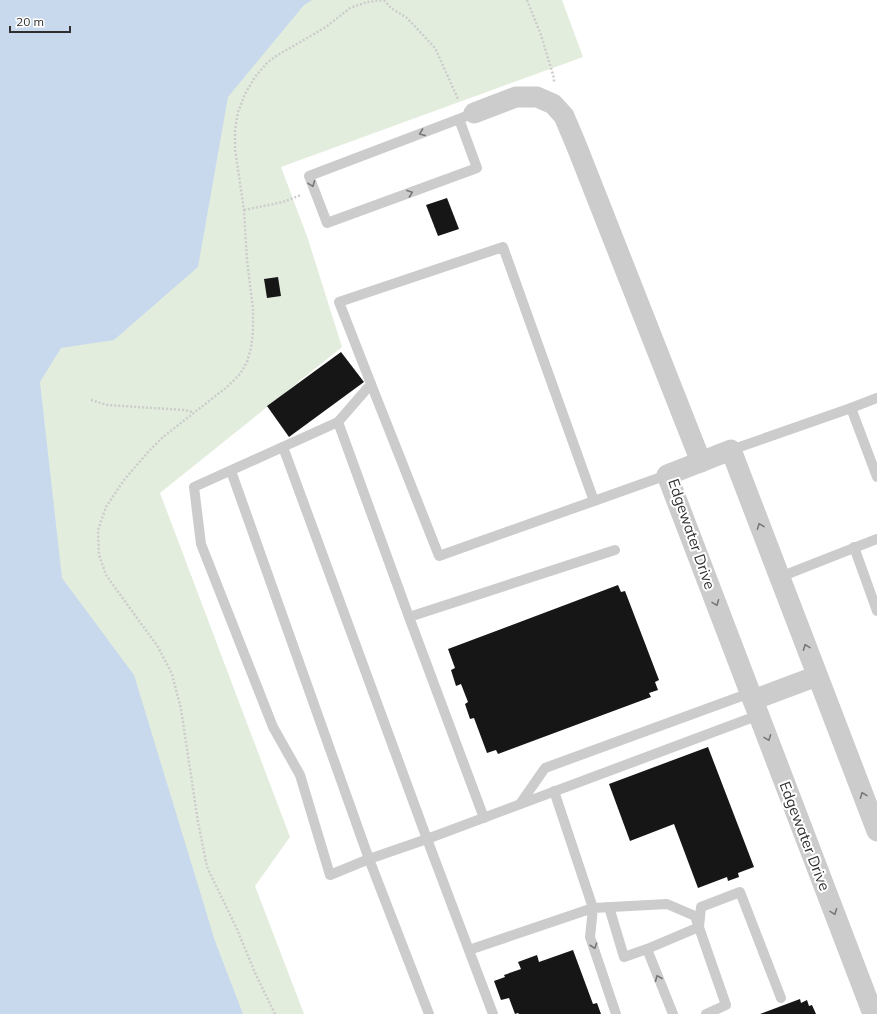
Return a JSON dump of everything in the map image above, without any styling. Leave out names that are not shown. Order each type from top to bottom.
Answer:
[{"type":"street","points":[[466,116],[516,97],[536,97],[553,104],[564,116],[701,462]]},
{"type":"street","points":[[731,450],[877,831]]},
{"type":"street","name":"Edgewater Drive","points":[[731,450],[668,476],[873,1014]]},
{"type":"street","points":[[754,703],[817,676]]},
{"type":"lane","points":[[466,116],[477,168],[326,223],[309,176],[466,116]]},
{"type":"lane","points":[[594,501],[503,247],[339,302],[440,556],[668,476]]},
{"type":"lane","points":[[371,384],[338,422],[194,487],[201,544],[273,727],[300,775],[330,875],[368,859],[427,839],[554,791],[754,703]]},
{"type":"lane","points":[[731,450],[877,398]]},
{"type":"lane","points":[[851,408],[877,477]]},
{"type":"lane","points":[[338,422],[484,818]]},
{"type":"lane","points":[[283,447],[493,1014]]},
{"type":"lane","points":[[231,470],[368,859],[429,1014]]},
{"type":"lane","points":[[780,577],[877,539]]},
{"type":"lane","points":[[854,548],[877,611]]},
{"type":"lane","points":[[409,617],[615,550]]},
{"type":"lane","points":[[520,804],[545,768],[754,703]]},
{"type":"lane","points":[[554,791],[593,908],[590,937],[616,1014]]},
{"type":"lane","points":[[699,927],[701,907],[740,892],[781,998]]},
{"type":"lane","points":[[469,950],[593,908],[667,904],[695,916],[699,927],[726,1005],[706,1014]]},
{"type":"lane","points":[[609,907],[624,957],[699,927]]},
{"type":"lane","points":[[647,949],[673,1014]]},
{"type":"path","points":[[384,0],[390,8],[407,18],[435,48],[466,116]]},
{"type":"path","points":[[526,0],[541,35],[554,78],[553,104]]},
{"type":"path","points":[[244,210],[283,202],[314,191]]},
{"type":"path","points":[[91,400],[107,405],[194,412]]},
{"type":"green space","points":[[0,0],[562,0],[583,57],[281,167],[308,239],[342,347],[160,493],[290,837],[255,886],[304,1014],[0,1014]]},
{"type":"water","points":[[0,0],[312,0],[304,5],[228,97],[198,267],[114,340],[61,348],[40,382],[62,578],[134,675],[215,941],[243,1014],[0,1014]]},
{"type":"building","points":[[447,198],[459,229],[438,236],[426,205]]},
{"type":"building","points":[[278,277],[281,296],[267,298],[264,279]]},
{"type":"building","points":[[341,352],[364,382],[289,437],[267,406]]},
{"type":"building","points":[[618,585],[621,592],[625,591],[659,680],[655,682],[658,690],[649,693],[651,697],[498,754],[496,750],[487,753],[474,718],[470,719],[465,704],[468,702],[461,684],[456,686],[451,670],[455,668],[448,649]]},
{"type":"building","points":[[708,747],[754,867],[738,873],[739,877],[728,881],[727,877],[698,888],[674,824],[630,841],[609,784]]},
{"type":"building","points":[[573,950],[593,1004],[597,1003],[601,1014],[515,1014],[509,998],[501,1000],[494,981],[505,977],[504,975],[521,969],[518,962],[537,955],[539,962]]},
{"type":"building","points":[[800,999],[801,1003],[807,1000],[809,1006],[812,1005],[816,1014],[760,1014]]}]
